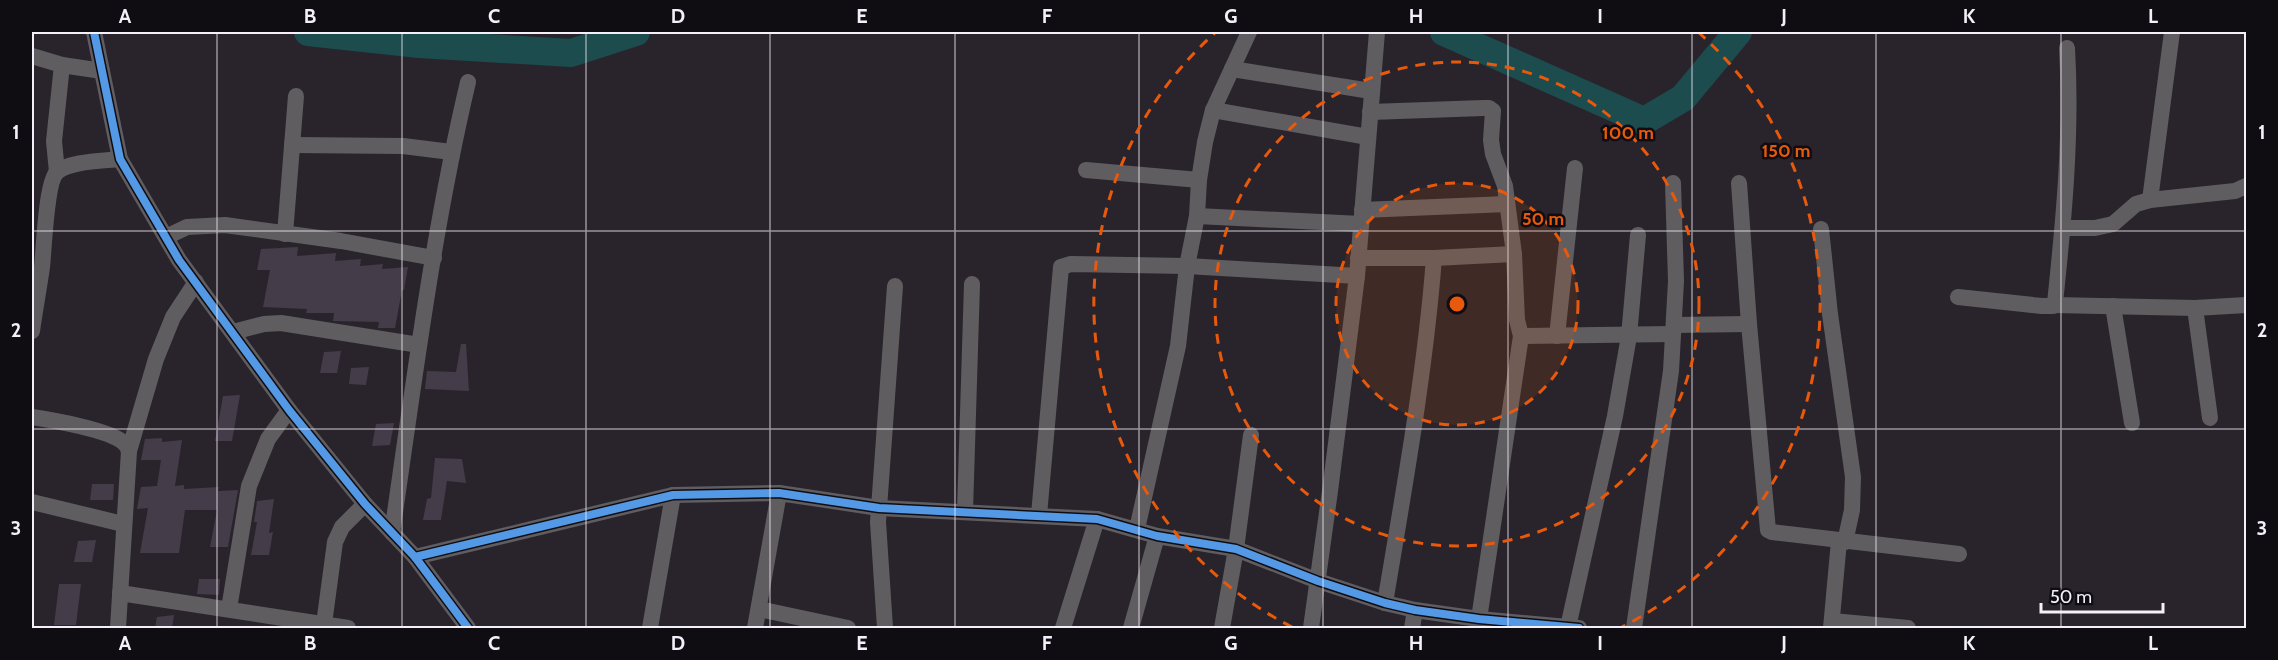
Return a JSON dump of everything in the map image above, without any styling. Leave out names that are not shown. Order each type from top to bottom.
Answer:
[{"type":"street","points":[[1137,529],[1178,346],[1205,142],[1213,110],[1249,32]]},
{"type":"street","points":[[2150,200],[2172,32]]},
{"type":"street","points":[[1311,628],[1357,276],[1376,36]]},
{"type":"street","points":[[95,38],[120,159],[166,237],[289,410],[365,504],[415,557],[468,628]]},
{"type":"street","points":[[2054,305],[2063,228],[2069,124],[2067,48]]},
{"type":"street","points":[[32,56],[62,65],[102,71]]},
{"type":"street","points":[[32,331],[42,268],[47,210],[52,182],[57,172],[54,141],[62,65]]},
{"type":"street","points":[[1233,69],[1371,91]]},
{"type":"street","points":[[392,533],[419,345],[451,152],[468,82]]},
{"type":"street","points":[[285,234],[296,96]]},
{"type":"street","points":[[1370,112],[1489,108],[1493,111],[1491,140],[1493,154],[1505,186],[1514,254],[1517,320],[1521,336],[1479,619]]},
{"type":"street","points":[[1213,110],[1368,137]]},
{"type":"street","points":[[292,145],[404,146],[451,152]]},
{"type":"street","points":[[57,172],[72,165],[120,159]]},
{"type":"street","points":[[1557,336],[1575,168]]},
{"type":"street","points":[[1086,170],[1199,180]]},
{"type":"street","points":[[1634,628],[1671,371],[1676,281],[1673,183]]},
{"type":"street","points":[[1739,183],[1766,526],[1772,532],[1959,554]]},
{"type":"street","points":[[2063,228],[2095,228],[2113,224],[2136,204],[2150,200],[2235,191],[2247,186]]},
{"type":"street","points":[[1197,216],[1361,217],[1507,204]]},
{"type":"street","points":[[166,237],[187,227],[225,225],[341,241],[434,258]]},
{"type":"street","points":[[1821,229],[1830,314],[1853,477],[1852,510],[1842,542],[1831,625],[1908,628]]},
{"type":"street","points":[[415,557],[673,495],[779,494],[879,508],[1097,519],[1157,536],[1236,549],[1318,581],[1385,603],[1415,610],[1479,619],[1567,627],[1616,416],[1629,336],[1638,235]]},
{"type":"street","points":[[1358,258],[1434,258],[1514,254]]},
{"type":"street","points":[[1385,603],[1415,421],[1429,318],[1434,258]]},
{"type":"street","points":[[1039,515],[1060,267],[1071,264],[1187,266],[1357,276]]},
{"type":"street","points":[[118,628],[129,451],[156,359],[173,317],[196,282]]},
{"type":"street","points":[[964,511],[972,284]]},
{"type":"street","points":[[885,628],[878,522],[895,285]]},
{"type":"street","points":[[1958,297],[2042,306],[2195,308],[2247,305]]},
{"type":"street","points":[[2113,306],[2132,423]]},
{"type":"street","points":[[2195,308],[2210,418]]},
{"type":"street","points":[[233,332],[264,324],[281,323],[419,345]]},
{"type":"street","points":[[1521,336],[1629,336],[1674,329],[1749,324]]},
{"type":"street","points":[[229,609],[249,486],[268,439],[289,410]]},
{"type":"street","points":[[32,417],[62,422],[111,436],[124,443],[129,451]]},
{"type":"street","points":[[1222,628],[1236,549],[1251,435]]},
{"type":"street","points":[[755,628],[779,494]]},
{"type":"street","points":[[650,628],[673,495]]},
{"type":"street","points":[[32,502],[123,524]]},
{"type":"street","points":[[324,624],[335,542],[342,527],[365,504]]},
{"type":"street","points":[[1063,628],[1097,519]]},
{"type":"street","points":[[1131,628],[1157,536]]},
{"type":"street","points":[[120,593],[348,628]]},
{"type":"street","points":[[759,609],[848,628]]},
{"type":"street","points":[[1412,628],[1415,610]]},
{"type":"building","points":[[298,247],[297,256],[336,253],[335,261],[361,259],[360,266],[383,264],[382,269],[408,267],[395,328],[378,328],[379,322],[333,321],[334,313],[306,313],[307,309],[263,307],[270,270],[257,270],[261,249]]},
{"type":"building","points":[[461,344],[466,344],[469,391],[425,389],[427,371],[456,372]]},
{"type":"building","points":[[341,351],[337,373],[320,373],[324,352]]},
{"type":"building","points":[[369,367],[366,385],[349,384],[351,368]]},
{"type":"building","points":[[240,395],[232,441],[215,441],[223,396]]},
{"type":"building","points":[[394,423],[390,445],[372,446],[376,424]]},
{"type":"building","points":[[162,438],[162,442],[182,440],[175,486],[184,485],[184,489],[219,487],[218,491],[238,490],[228,547],[210,547],[217,510],[185,510],[179,553],[140,553],[148,508],[137,509],[141,487],[157,486],[161,460],[141,460],[145,439]]},
{"type":"building","points":[[435,458],[462,459],[466,483],[447,481],[441,520],[423,520],[427,499],[431,498]]},
{"type":"building","points":[[92,484],[114,484],[113,500],[90,500]]},
{"type":"building","points":[[274,499],[269,533],[273,532],[269,555],[251,555],[257,522],[254,522],[257,501]]},
{"type":"building","points":[[96,540],[92,562],[74,562],[78,541]]},
{"type":"building","points":[[199,579],[220,579],[219,595],[197,594]]},
{"type":"building","points":[[59,584],[81,584],[76,625],[54,625]]},
{"type":"building","points":[[174,615],[172,628],[155,628],[157,617]]},
{"type":"waterway","points":[[308,32],[419,44],[571,53],[636,32]]},
{"type":"waterway","points":[[1444,32],[1644,121],[1683,98],[1738,32]]},
{"type":"cycle path","points":[[94,32],[120,159],[179,260],[289,410],[365,504],[415,557],[468,628]]},
{"type":"cycle path","points":[[415,557],[673,495],[779,493],[879,508],[1097,519],[1157,536],[1236,549],[1318,581],[1385,603],[1415,610],[1479,619],[1579,628]]}]
